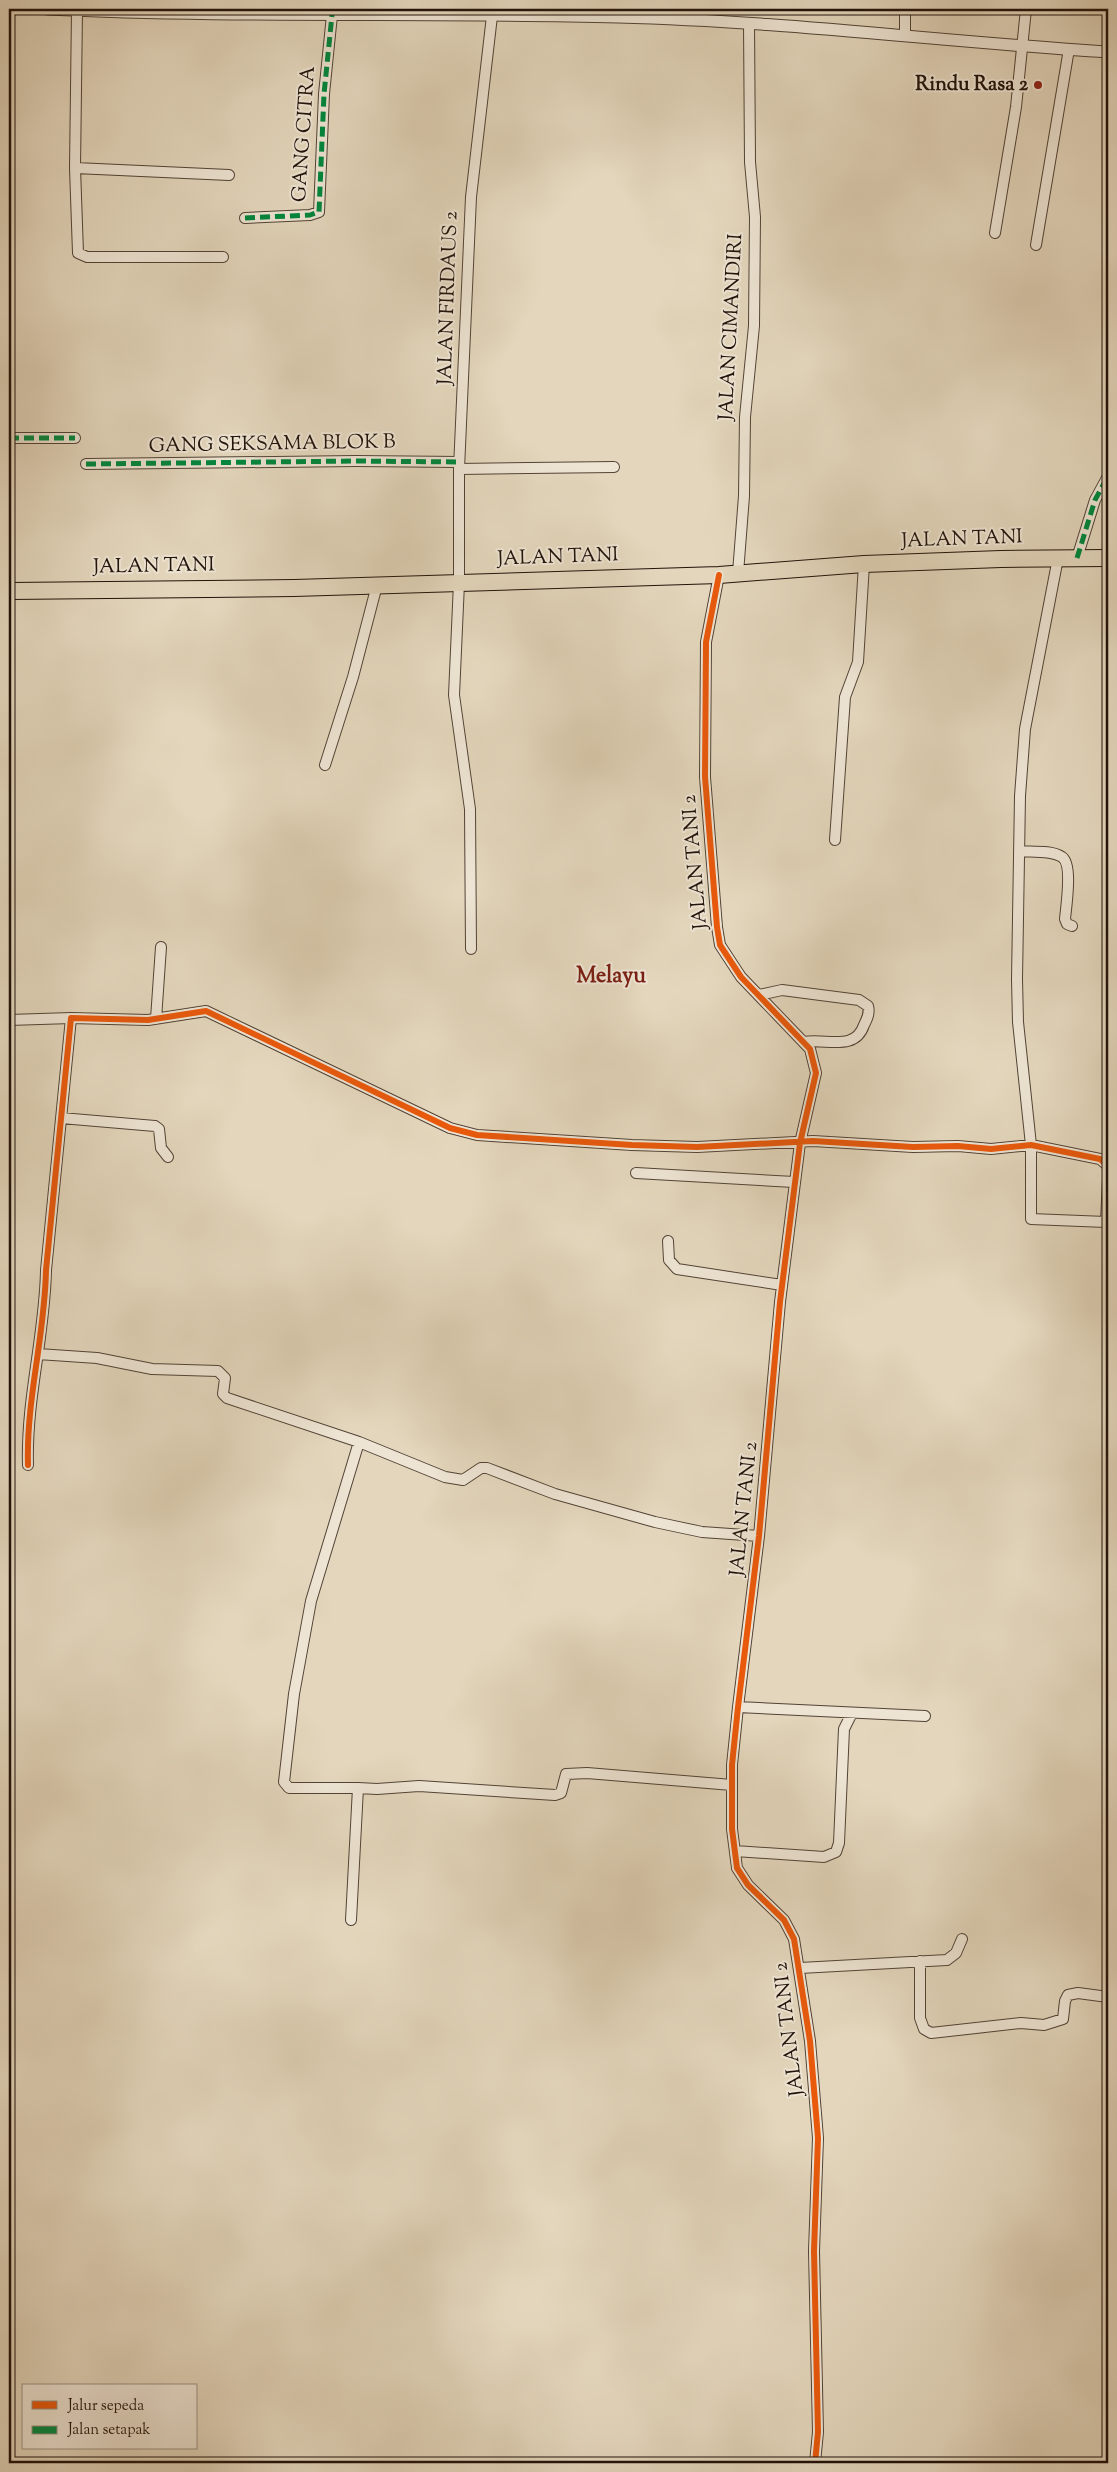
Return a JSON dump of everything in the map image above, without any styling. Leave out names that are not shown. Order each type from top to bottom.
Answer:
[{"type":"highway","name":"JALAN TANI","points":[[9,591],[377,586],[719,575],[864,564],[1108,558]]},
{"type":"street","points":[[47,9],[247,11],[332,15],[493,12],[618,17],[749,23],[1108,52]]},
{"type":"street","points":[[905,9],[905,36]]},
{"type":"street","points":[[994,233],[1016,107],[1026,9]]},
{"type":"street","points":[[77,10],[76,249],[82,257],[224,257]]},
{"type":"street","name":"JALAN FIRDAUS 2","points":[[471,949],[470,809],[454,695],[459,583],[459,466],[471,197],[493,12]]},
{"type":"street","name":"GANG CITRA","points":[[245,218],[302,216],[318,212],[324,94],[332,15]]},
{"type":"street","name":"JALAN CIMANDIRI","points":[[738,573],[744,496],[745,417],[754,326],[754,217],[750,162],[749,23]]},
{"type":"street","points":[[1036,245],[1069,49]]},
{"type":"street","points":[[75,168],[229,175]]},
{"type":"street","points":[[9,438],[75,438]]},
{"type":"street","name":"GANG SEKSAMA BLOK B","points":[[86,464],[347,461],[459,466],[614,467]]},
{"type":"street","points":[[1077,558],[1095,500],[1108,476]]},
{"type":"street","points":[[1058,558],[1025,729],[1019,851],[1018,1022],[1031,1145],[1030,1219],[1106,1222],[1108,1179]]},
{"type":"street","points":[[835,840],[845,697],[858,662],[864,564]]},
{"type":"street","name":"JALAN TANI 2","points":[[719,575],[706,642],[705,777],[720,945],[749,988],[810,1049],[815,1061],[816,1073],[800,1143],[794,1182],[782,1285],[758,1536],[738,1707],[732,1785],[732,1829],[737,1868],[748,1885],[784,1920],[794,1939],[810,2041],[818,2138],[814,2251],[818,2432],[815,2463]]},
{"type":"street","points":[[325,765],[353,677],[377,586]]},
{"type":"street","points":[[1019,851],[1057,855],[1064,858],[1068,866],[1065,919],[1067,924],[1072,926]]},
{"type":"street","points":[[156,1019],[161,947]]},
{"type":"street","points":[[759,996],[782,990],[858,1000],[868,1006],[869,1011],[864,1027],[856,1039],[846,1042],[815,1040],[804,1042]]},
{"type":"street","points":[[9,1020],[71,1018],[156,1019],[206,1011],[450,1128],[477,1135],[558,1141],[698,1146],[813,1141],[912,1147],[958,1146],[991,1149],[1031,1145],[1100,1160],[1108,1166]]},
{"type":"street","points":[[28,1465],[28,1426],[46,1297],[71,1018]]},
{"type":"street","points":[[61,1118],[155,1126],[159,1129],[161,1148],[168,1157]]},
{"type":"street","points":[[636,1174],[794,1182]]},
{"type":"street","points":[[668,1241],[669,1260],[677,1269],[782,1285]]},
{"type":"street","points":[[38,1354],[97,1358],[144,1368],[218,1371],[225,1375],[223,1394],[226,1398],[359,1442],[416,1467],[456,1480],[468,1478],[481,1468],[487,1468],[555,1494],[655,1522],[702,1532],[758,1536]]},
{"type":"street","points":[[359,1442],[311,1601],[294,1694],[284,1782],[288,1788],[384,1789],[419,1786],[554,1795],[561,1793],[566,1774],[587,1773],[732,1785]]},
{"type":"street","points":[[738,1707],[803,1708],[852,1713],[925,1716]]},
{"type":"street","points":[[734,1851],[824,1857],[836,1852],[840,1843],[844,1729],[852,1713]]},
{"type":"street","points":[[351,1920],[358,1788]]},
{"type":"street","points":[[800,1968],[947,1960],[956,1953],[962,1939]]},
{"type":"street","points":[[920,1962],[920,2018],[924,2029],[931,2033],[1021,2023],[1052,2024],[1063,2019],[1066,1997],[1072,1993],[1108,1997]]},
{"type":"marked path","points":[[245,218],[310,215],[319,212],[324,94],[332,15]]},
{"type":"marked path","points":[[9,438],[75,438]]},
{"type":"marked path","points":[[86,464],[356,461],[459,462]]},
{"type":"marked path","points":[[1077,558],[1095,500],[1108,476]]},
{"type":"cycle path","points":[[719,575],[706,642],[705,777],[720,945],[741,977],[810,1049],[816,1073],[800,1143],[780,1302],[759,1536],[732,1765],[732,1829],[737,1868],[748,1885],[784,1920],[794,1939],[810,2041],[818,2138],[814,2251],[818,2432],[815,2463]]},
{"type":"cycle path","points":[[28,1465],[30,1416],[45,1294],[71,1018],[148,1020],[206,1011],[450,1128],[477,1135],[632,1145],[697,1147],[813,1141],[913,1147],[958,1146],[991,1149],[1031,1145],[1100,1159],[1108,1166]]},
{"type":"place","name":"Rindu Rasa 2","points":[[1038,85]]},
{"type":"district","name":"Melayu","points":[[611,977]]}]
